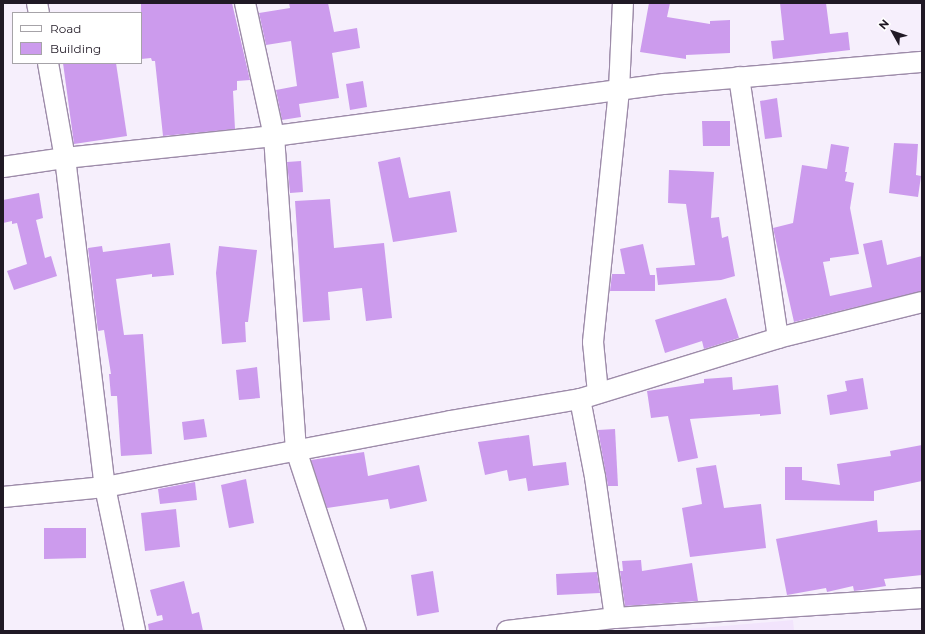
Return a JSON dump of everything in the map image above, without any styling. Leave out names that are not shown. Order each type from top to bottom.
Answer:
[{"type":"street","points":[[245,3],[274,136],[296,450],[356,631]]},
{"type":"street","points":[[615,618],[595,477],[589,396],[593,342],[619,90],[623,3]]},
{"type":"street","points":[[3,167],[65,158],[274,136],[664,84],[922,62]]},
{"type":"street","points":[[48,64],[65,158],[105,487],[135,631]]},
{"type":"street","points":[[739,77],[778,338]]},
{"type":"street","points":[[3,498],[105,487],[589,396],[778,338],[922,302]]},
{"type":"street","points":[[507,631],[615,618],[922,598]]},
{"type":"shaded area","points":[[793,620],[794,631],[666,631]]},
{"type":"building","points":[[141,3],[232,3],[250,80],[237,81],[237,90],[233,91],[235,129],[163,136],[155,61],[152,61],[151,58],[142,59]]},
{"type":"building","points":[[289,3],[328,3],[334,32],[357,28],[360,48],[332,53],[339,98],[299,104],[301,117],[282,120],[276,90],[297,86],[291,41],[266,45],[259,13],[290,8]]},
{"type":"building","points":[[649,3],[670,3],[667,17],[710,24],[710,21],[730,20],[730,53],[686,55],[686,59],[640,52]]},
{"type":"building","points":[[780,3],[826,3],[830,34],[848,32],[850,50],[773,59],[771,41],[784,40]]},
{"type":"building","points":[[63,64],[116,64],[127,136],[74,144]]},
{"type":"building","points":[[363,81],[367,107],[350,110],[346,84]]},
{"type":"building","points":[[777,98],[782,137],[765,139],[760,101]]},
{"type":"building","points":[[702,121],[730,121],[730,146],[703,146]]},
{"type":"building","points":[[894,143],[918,144],[916,175],[921,176],[918,197],[889,193]]},
{"type":"building","points":[[831,144],[849,147],[845,181],[854,183],[850,208],[859,254],[830,258],[830,261],[823,262],[830,296],[872,287],[863,244],[882,240],[887,265],[922,256],[922,291],[794,322],[773,228],[793,223],[802,165],[827,169]]},
{"type":"building","points":[[400,157],[409,198],[450,191],[457,232],[393,242],[378,162]]},
{"type":"building","points":[[301,161],[303,192],[290,193],[287,162]]},
{"type":"building","points":[[669,170],[714,172],[711,218],[719,217],[722,238],[728,236],[735,276],[721,280],[658,285],[656,268],[695,265],[686,204],[668,203]]},
{"type":"building","points":[[39,193],[43,218],[36,220],[45,258],[51,256],[57,276],[14,290],[7,271],[27,264],[17,223],[12,224],[12,221],[3,223],[3,200]]},
{"type":"building","points":[[330,199],[334,248],[384,243],[392,318],[366,321],[362,288],[328,292],[330,320],[303,322],[295,201]]},
{"type":"building","points":[[170,243],[174,275],[152,277],[152,274],[116,279],[124,335],[143,334],[152,454],[121,456],[117,396],[111,396],[109,374],[111,374],[104,330],[98,331],[88,248],[102,246],[103,252]]},
{"type":"building","points":[[643,244],[650,275],[655,275],[655,291],[610,291],[612,274],[625,274],[620,249]]},
{"type":"building","points":[[219,246],[257,250],[248,322],[245,322],[246,342],[222,344],[216,273]]},
{"type":"building","points":[[726,298],[739,338],[704,349],[702,341],[665,353],[655,320]]},
{"type":"building","points":[[257,367],[260,398],[239,400],[236,370]]},
{"type":"building","points":[[732,377],[733,390],[778,385],[781,414],[690,419],[698,458],[678,462],[668,416],[651,418],[647,391],[704,383],[704,379]]},
{"type":"building","points":[[863,378],[868,409],[830,415],[827,395],[847,391],[845,381]]},
{"type":"building","points":[[204,419],[207,437],[184,440],[182,422]]},
{"type":"building","points":[[615,429],[618,486],[608,486],[598,430]]},
{"type":"building","points":[[529,435],[533,466],[566,462],[569,485],[528,491],[526,478],[509,481],[507,470],[485,475],[478,442]]},
{"type":"building","points":[[922,445],[922,481],[874,491],[874,501],[785,500],[785,467],[802,467],[802,480],[840,485],[837,464],[891,456],[890,451]]},
{"type":"building","points":[[364,452],[368,476],[419,465],[427,501],[390,509],[388,499],[327,508],[311,460]]},
{"type":"building","points":[[716,465],[724,508],[761,504],[766,548],[690,557],[682,508],[702,504],[696,468]]},
{"type":"building","points":[[246,479],[254,523],[229,528],[221,485]]},
{"type":"building","points":[[195,482],[197,500],[160,504],[158,489]]},
{"type":"building","points":[[176,509],[180,547],[145,551],[141,513]]},
{"type":"building","points":[[877,520],[878,532],[921,530],[922,575],[884,579],[886,586],[862,590],[854,591],[853,586],[827,592],[826,588],[787,595],[776,539]]},
{"type":"building","points":[[44,528],[86,528],[86,558],[44,559]]},
{"type":"building","points":[[641,560],[642,571],[692,563],[698,601],[625,606],[620,571],[623,571],[622,561]]},
{"type":"building","points":[[433,571],[439,612],[417,616],[411,575]]},
{"type":"building","points":[[597,572],[600,593],[557,595],[556,574]]},
{"type":"building","points":[[184,581],[192,614],[199,612],[203,631],[149,631],[148,624],[163,620],[162,615],[157,616],[150,590]]}]
